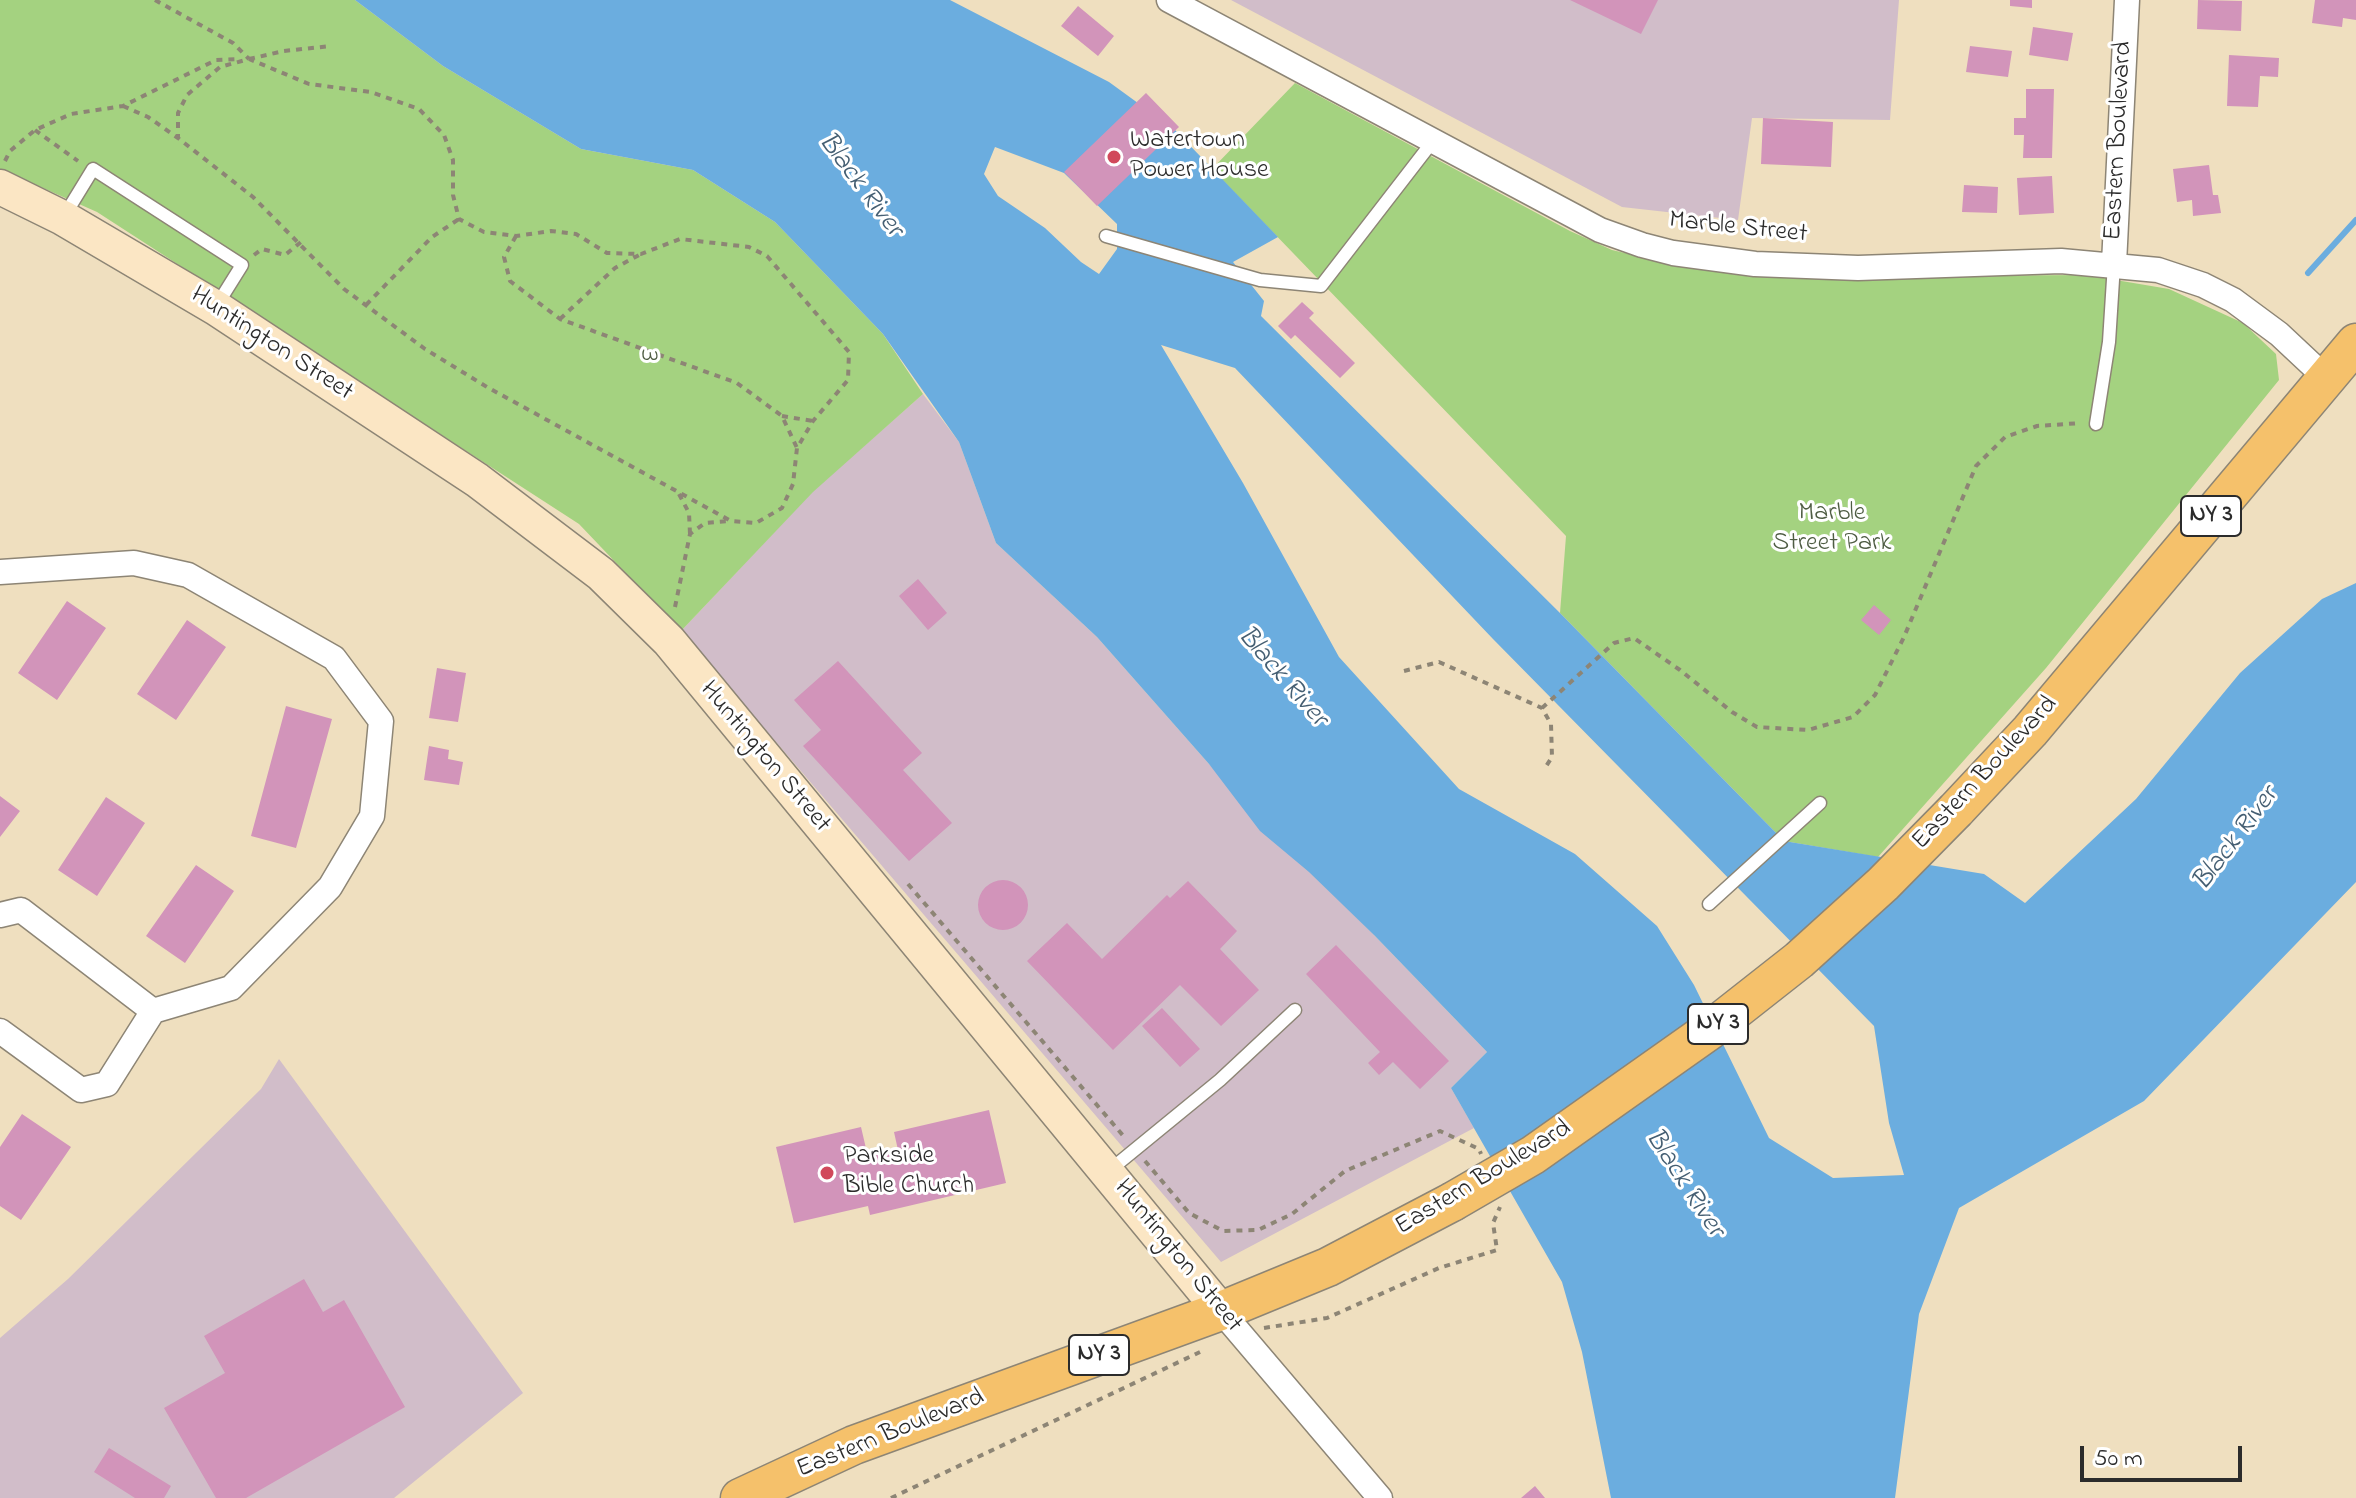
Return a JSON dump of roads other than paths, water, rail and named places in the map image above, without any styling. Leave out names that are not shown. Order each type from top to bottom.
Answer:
[{"type":"main road","name":"NY 3","points":[[2326,378],[2356,343]]},
{"type":"main road","name":"Eastern Boulevard","points":[[752,1496],[854,1445],[1231,1323],[1533,1155],[1710,1030],[1799,960],[1883,884],[1956,810],[2030,731],[2326,378]]},
{"type":"street","name":"Marble Street","points":[[1169,0],[1600,230],[1673,253],[1755,264],[1858,268],[2061,261],[2158,270],[2203,285],[2233,300],[2279,334],[2326,378]]},
{"type":"street","name":"Eastern Boulevard","points":[[2114,264],[2127,0]]},
{"type":"street","name":"Huntington Street","points":[[0,187],[63,218],[216,308],[477,480],[601,574],[669,641],[1231,1323],[1380,1498]]},
{"type":"street","points":[[0,572],[134,563],[188,575],[334,658],[381,721],[372,816],[330,887],[231,988],[153,1011],[107,1084],[81,1090],[0,1031]]},
{"type":"street","points":[[0,915],[21,910],[153,1011]]},
{"type":"lane","points":[[1106,236],[1260,280],[1321,286],[1433,141]]},
{"type":"lane","points":[[63,218],[93,169],[242,265],[216,308]]},
{"type":"lane","name":"Eastern Boulevard","points":[[2096,424],[2109,342],[2114,264]]},
{"type":"lane","points":[[1709,904],[1820,803]]},
{"type":"lane","points":[[1107,1172],[1220,1080],[1295,1010]]},
{"type":"water","name":"Black River","points":[[355,0],[950,0],[1109,82],[1175,130],[1278,237],[1233,262],[1264,301],[1261,316],[1784,841],[1984,874],[2025,903],[2136,799],[2240,673],[2322,599],[2356,583],[2356,882],[2144,1101],[1959,1208],[1919,1314],[1895,1498],[1611,1498],[1582,1352],[1562,1282],[1451,1088],[1487,1052],[1375,936],[1309,872],[1260,831],[1209,764],[1097,637],[996,543],[959,442],[883,334],[775,222],[693,170],[581,149],[443,66]],"holes":[[[995,147],[1064,173],[1117,224],[1117,249],[1099,274],[1081,262],[1045,228],[998,196],[984,174]],[[1161,345],[1235,368],[1493,639],[1874,1026],[1889,1123],[1904,1175],[1833,1178],[1769,1138],[1694,985],[1657,926],[1575,854],[1459,789],[1339,657],[1243,483]]]},
{"type":"waterway","points":[[2308,273],[2356,220]]},
{"type":"place","name":"Watertown Power House","points":[[1114,157]]},
{"type":"place","name":"Parkside Bible Church","points":[[827,1173]]},
{"type":"park label","name":"w","points":[[650,356]]},
{"type":"park label","name":"Marble Street Park","points":[[1832,530]]}]
